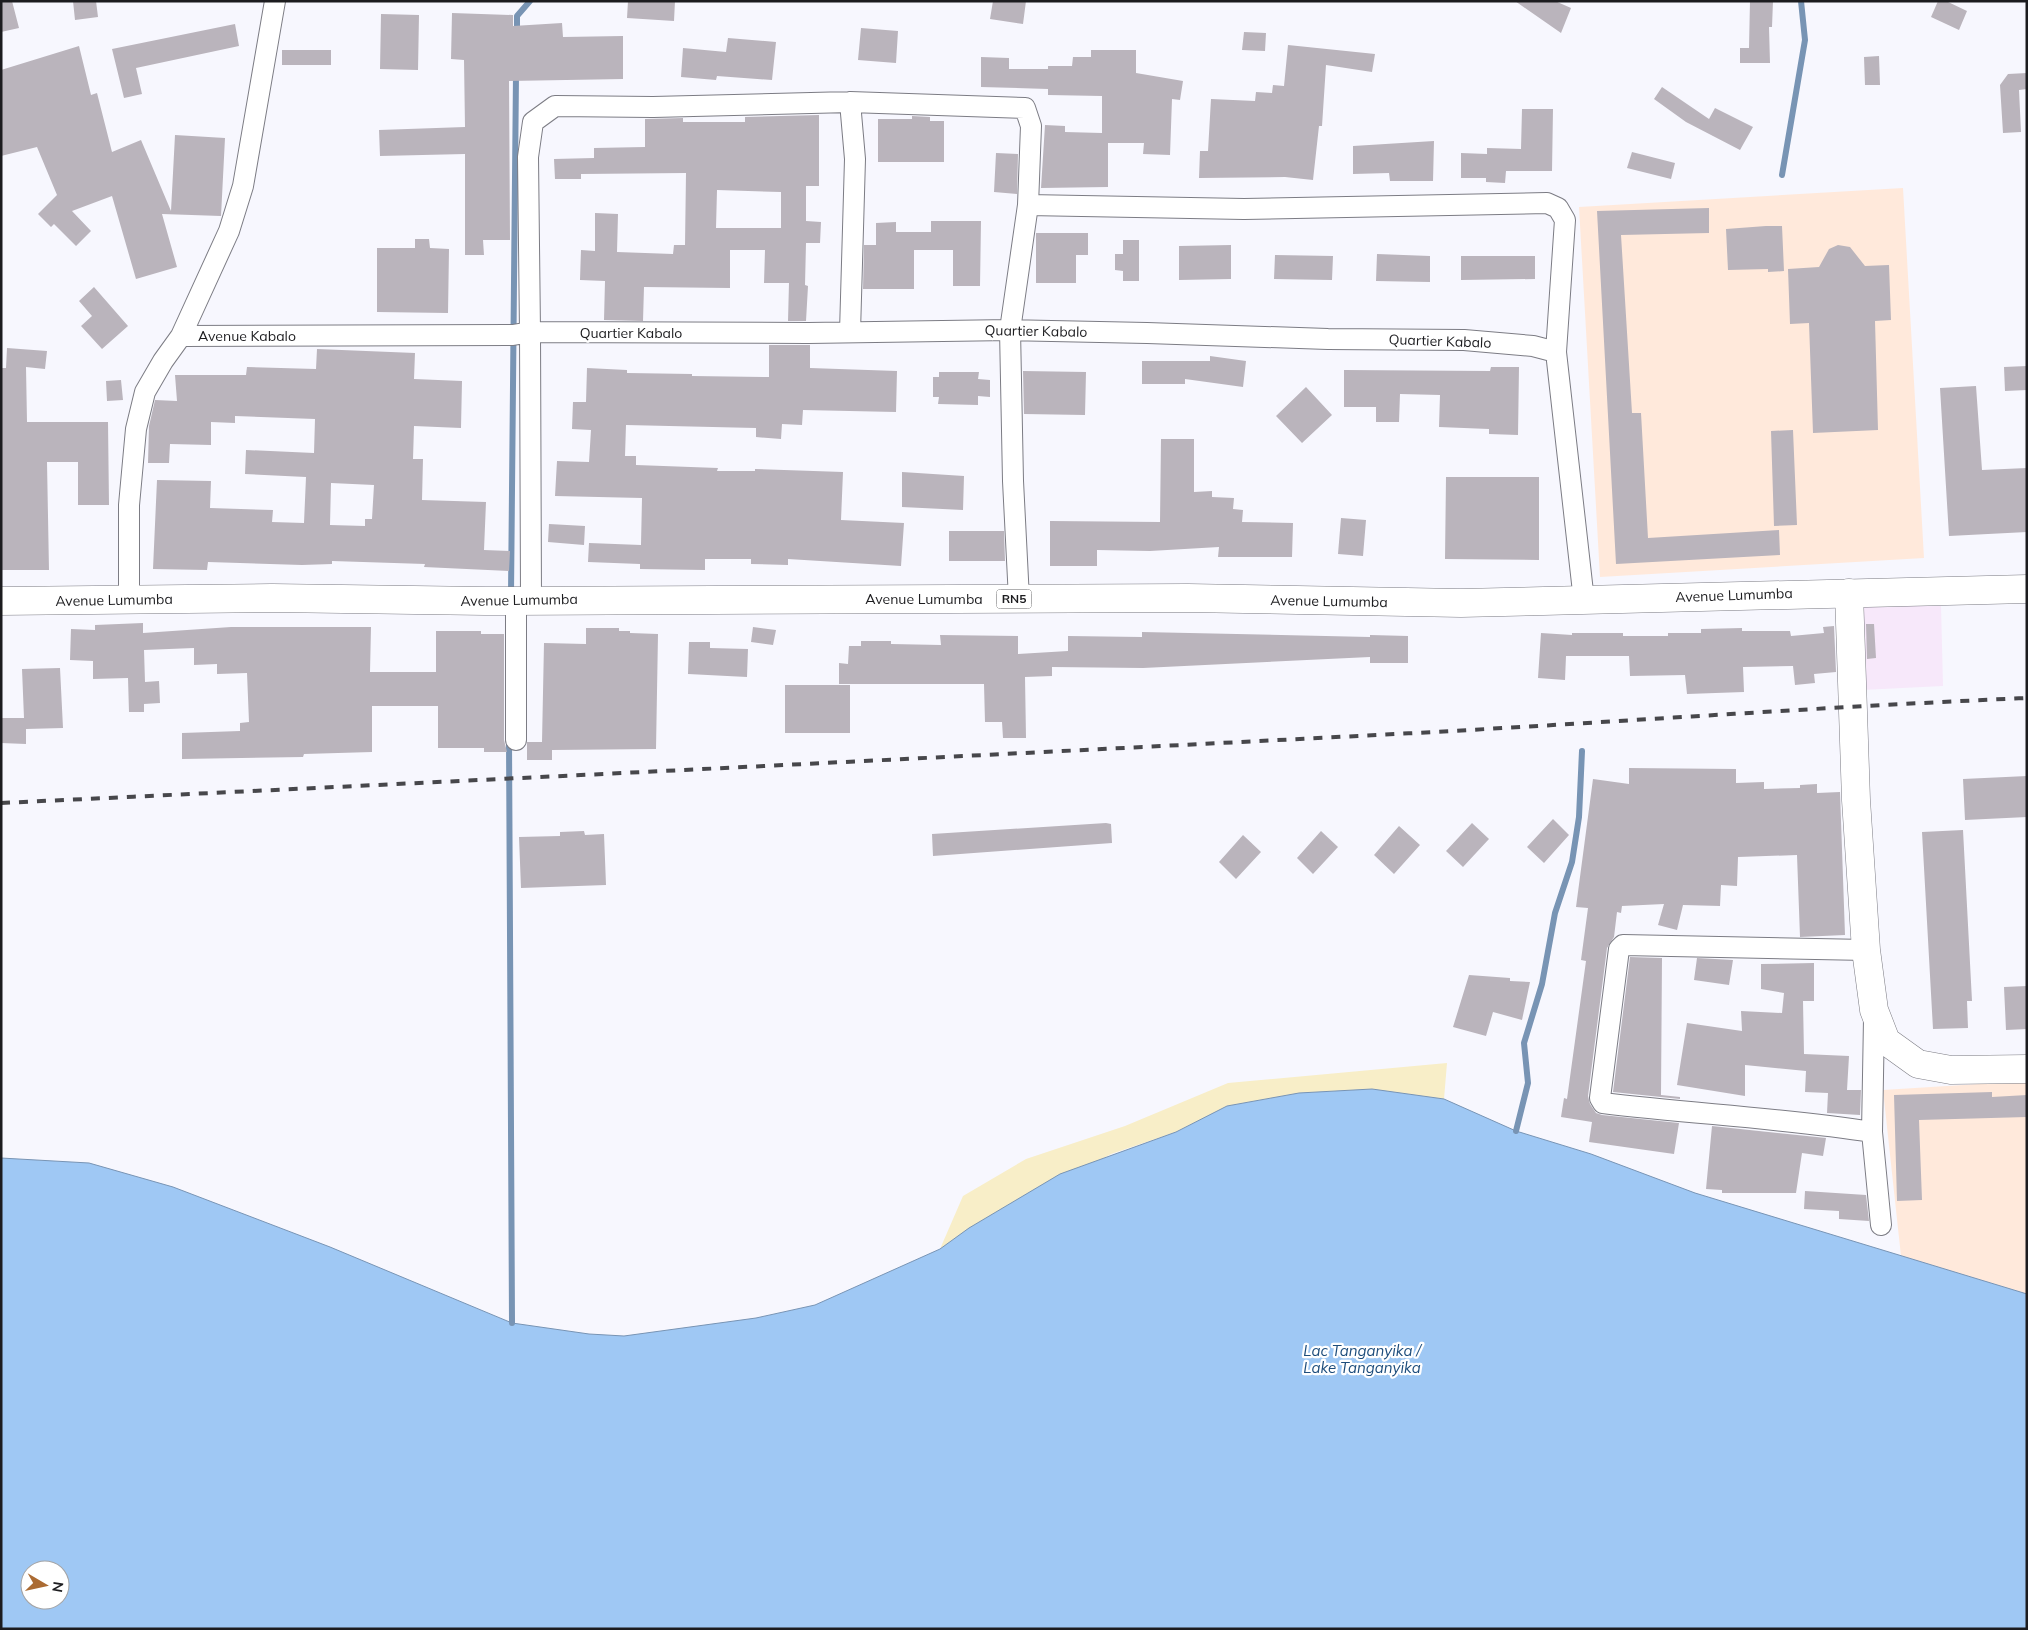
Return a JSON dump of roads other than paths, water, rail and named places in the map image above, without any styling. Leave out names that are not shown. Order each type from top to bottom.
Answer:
[{"type":"main road","name":"Avenue Lumumba","points":[[1,601],[272,598],[415,601],[1188,598],[1461,603],[2027,589]]},
{"type":"main road","points":[[1850,592],[1856,800],[1866,950],[1874,1010],[1886,1041],[1918,1064],[1950,1070],[2027,1069]]},
{"type":"street","points":[[181,336],[229,231],[243,186],[274,1]]},
{"type":"street","points":[[850,102],[856,160],[850,332]]},
{"type":"street","points":[[516,740],[524,600],[530,332],[528,157],[533,122],[555,106],[652,107],[850,102],[1024,108],[1031,126],[1028,205],[1010,330],[1013,481],[1019,599]]},
{"type":"street","points":[[1028,205],[1244,209],[1547,203],[1558,208],[1565,220],[1556,352],[1584,601]]},
{"type":"street","name":"Quartier Kabalo","points":[[530,332],[1010,330],[1328,339],[1464,340],[1533,346],[1556,352]]},
{"type":"street","name":"Avenue Kabalo","points":[[129,601],[129,505],[136,429],[145,392],[163,361],[181,336],[504,335],[530,332]]},
{"type":"street","points":[[1866,950],[1623,945],[1619,949],[1600,1098],[1603,1103],[1718,1116],[1780,1119],[1872,1132]]},
{"type":"street","points":[[1874,1010],[1872,1132],[1881,1225]]},
{"type":"water","name":"Lac Tanganyika / Lake Tanganyika","points":[[1372,1089],[1444,1099],[1516,1131],[1591,1154],[1695,1193],[2027,1294],[2027,1629],[1,1629],[1,1158],[89,1163],[173,1187],[330,1247],[512,1323],[589,1334],[624,1336],[756,1318],[815,1305],[940,1249],[969,1228],[1060,1174],[1176,1132],[1227,1106],[1299,1093]]},
{"type":"waterway","points":[[517,34],[517,16],[530,1]]},
{"type":"waterway","points":[[1782,175],[1805,40],[1801,1]]},
{"type":"waterway","points":[[511,594],[516,74]]},
{"type":"waterway","points":[[509,739],[512,1323]]},
{"type":"waterway","points":[[1516,1131],[1528,1083],[1524,1043],[1542,984],[1555,913],[1572,862],[1579,817],[1582,751]]},
{"type":"railway","points":[[1,803],[1396,734],[2027,698]]}]
